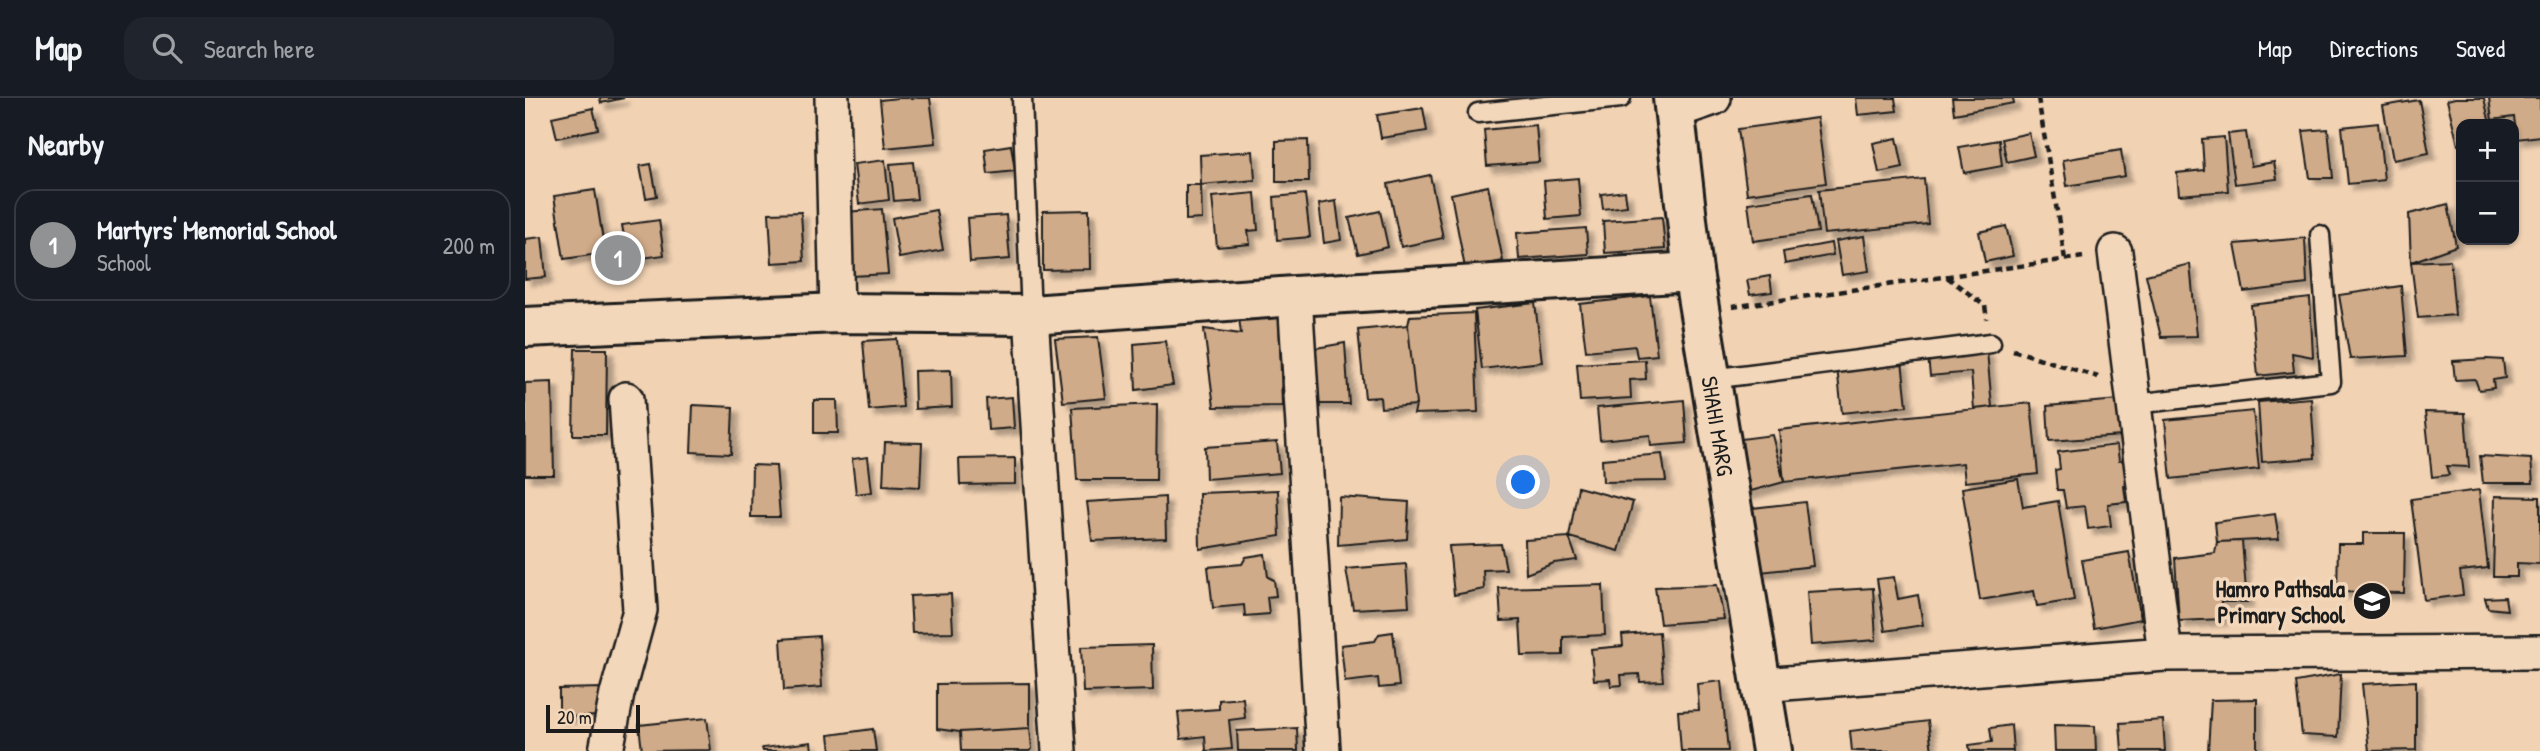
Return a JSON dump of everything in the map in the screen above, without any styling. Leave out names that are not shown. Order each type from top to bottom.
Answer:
[{"type":"street","points":[[832,98],[837,313]]},
{"type":"street","points":[[1675,104],[1714,98]]},
{"type":"street","name":"SHAHI MARG","points":[[1675,104],[1693,272],[1772,751]]},
{"type":"street","points":[[2115,252],[2165,654]]},
{"type":"street","points":[[525,327],[837,313],[1031,315],[1693,272]]},
{"type":"street","points":[[1295,296],[1323,751]]},
{"type":"street","points":[[1031,315],[1059,751]]},
{"type":"street","points":[[606,751],[617,694],[640,610],[626,399]]},
{"type":"street","points":[[1761,685],[2165,654],[2540,652]]},
{"type":"lane","points":[[1022,98],[1031,315]]},
{"type":"lane","points":[[1478,113],[1622,98]]},
{"type":"lane","points":[[2133,396],[2331,382],[2320,235]]},
{"type":"lane","points":[[1711,379],[1991,344]]},
{"type":"path","points":[[2038,98],[2065,260]]},
{"type":"path","points":[[1700,312],[2115,252]]},
{"type":"path","points":[[1947,276],[1985,306],[1991,344],[2133,396]]},
{"type":"building","points":[[600,98],[624,98],[601,103]]},
{"type":"building","points":[[930,98],[936,143],[885,148],[880,100]]},
{"type":"building","points":[[1856,98],[1895,98],[1897,111],[1858,115]]},
{"type":"building","points":[[1952,98],[2013,98],[2014,103],[1954,114]]},
{"type":"building","points":[[2484,98],[2489,119],[2456,119],[2456,137],[2447,100]]},
{"type":"building","points":[[2489,98],[2540,98],[2540,136],[2519,139],[2519,119],[2492,119]]},
{"type":"building","points":[[2419,100],[2429,153],[2393,160],[2383,106]]},
{"type":"building","points":[[593,108],[598,129],[557,138],[552,117]]},
{"type":"building","points":[[1423,108],[1427,131],[1381,138],[1377,115]]},
{"type":"building","points":[[1817,118],[1826,183],[1747,194],[1738,129]]},
{"type":"building","points":[[2378,123],[2384,180],[2348,184],[2342,127]]},
{"type":"building","points":[[1536,125],[1539,162],[1487,166],[1484,130]]},
{"type":"building","points":[[2328,129],[2333,178],[2310,178],[2303,131]]},
{"type":"building","points":[[2246,132],[2251,166],[2274,162],[2277,179],[2235,184],[2228,134]]},
{"type":"building","points":[[2029,133],[2034,156],[2007,162],[2002,139]]},
{"type":"building","points":[[2224,137],[2228,191],[2179,195],[2177,173],[2204,170],[2202,139]]},
{"type":"building","points":[[1897,138],[1903,168],[1879,173],[1873,143]]},
{"type":"building","points":[[1308,140],[1309,182],[1276,182],[1276,141]]},
{"type":"building","points":[[1999,140],[2002,166],[1964,173],[1959,147]]},
{"type":"building","points":[[1011,145],[1015,171],[988,174],[985,149]]},
{"type":"building","points":[[2121,150],[2125,176],[2067,186],[2063,160]]},
{"type":"building","points":[[1253,151],[1255,180],[1201,185],[1200,155]]},
{"type":"building","points":[[885,160],[889,200],[859,204],[854,164]]},
{"type":"building","points":[[913,162],[917,199],[894,201],[890,164]]},
{"type":"building","points":[[651,164],[657,196],[646,198],[640,166]]},
{"type":"building","points":[[1430,175],[1443,238],[1401,247],[1388,184]]},
{"type":"building","points":[[1578,178],[1581,216],[1547,219],[1544,181]]},
{"type":"building","points":[[1924,179],[1928,224],[1824,234],[1819,190]]},
{"type":"building","points":[[1186,185],[1201,185],[1202,219],[1186,220]]},
{"type":"building","points":[[1488,186],[1503,261],[1465,268],[1451,194]]},
{"type":"building","points":[[595,190],[605,253],[564,259],[554,196]]},
{"type":"building","points":[[1625,191],[1627,206],[1603,209],[1601,194]]},
{"type":"building","points":[[1255,193],[1258,230],[1248,231],[1250,244],[1217,247],[1212,197]]},
{"type":"building","points":[[1305,194],[1310,237],[1277,240],[1274,197]]},
{"type":"building","points":[[1812,194],[1818,232],[1753,241],[1748,203]]},
{"type":"building","points":[[1336,201],[1341,240],[1324,243],[1319,204]]},
{"type":"building","points":[[2448,204],[2456,246],[2411,262],[2409,214]]},
{"type":"building","points":[[882,209],[888,274],[851,276],[846,212]]},
{"type":"building","points":[[936,210],[943,250],[899,258],[892,218]]},
{"type":"building","points":[[1089,210],[1090,269],[1043,270],[1043,211]]},
{"type":"building","points":[[1380,211],[1388,247],[1358,254],[1349,218]]},
{"type":"building","points":[[801,212],[804,261],[772,263],[769,213]]},
{"type":"building","points":[[1006,215],[1010,259],[970,262],[967,218]]},
{"type":"building","points":[[1662,217],[1665,249],[1605,253],[1603,221]]},
{"type":"building","points":[[659,220],[664,255],[628,260],[622,225]]},
{"type":"building","points":[[2006,226],[2013,256],[1985,262],[1979,232]]},
{"type":"building","points":[[1586,228],[1588,254],[1519,259],[1517,233]]},
{"type":"building","points":[[1864,236],[1869,271],[1842,275],[1836,241]]},
{"type":"building","points":[[542,237],[546,277],[525,279],[525,239]]},
{"type":"building","points":[[2305,238],[2307,284],[2244,292],[2235,244]]},
{"type":"building","points":[[1831,243],[1833,255],[1785,264],[1783,252]]},
{"type":"building","points":[[2450,260],[2455,315],[2418,318],[2411,262]]},
{"type":"building","points":[[2190,264],[2197,336],[2161,337],[2146,275]]},
{"type":"building","points":[[1770,276],[1772,292],[1750,295],[1747,280]]},
{"type":"building","points":[[2401,286],[2407,356],[2350,359],[2339,295]]},
{"type":"building","points":[[1650,296],[1657,355],[1637,357],[1635,346],[1586,351],[1580,304]]},
{"type":"building","points":[[2310,298],[2313,357],[2292,353],[2294,372],[2258,376],[2251,305]]},
{"type":"building","points":[[1535,303],[1542,362],[1482,369],[1475,310]]},
{"type":"building","points":[[1238,309],[1279,310],[1282,406],[1214,407],[1204,329],[1241,334]]},
{"type":"building","points":[[1474,313],[1478,412],[1414,414],[1416,405],[1408,325],[1410,316]]},
{"type":"building","points":[[1408,325],[1416,405],[1381,408],[1380,397],[1365,398],[1358,330]]},
{"type":"building","points":[[1098,337],[1106,398],[1063,402],[1055,339]]},
{"type":"building","points":[[897,339],[903,407],[869,410],[863,341]]},
{"type":"building","points":[[1165,341],[1173,385],[1136,390],[1134,344]]},
{"type":"building","points":[[1345,343],[1349,404],[1311,404],[1310,349]]},
{"type":"building","points":[[575,349],[607,349],[606,435],[573,435]]},
{"type":"building","points":[[1987,351],[1992,407],[1974,409],[1971,372],[1930,376],[1928,357]]},
{"type":"building","points":[[1645,360],[1646,379],[1630,380],[1631,398],[1580,401],[1577,364]]},
{"type":"building","points":[[2503,360],[2505,378],[2493,380],[2494,388],[2479,390],[2475,379],[2455,380],[2453,361]]},
{"type":"building","points":[[1902,361],[1907,406],[1842,413],[1837,367]]},
{"type":"building","points":[[951,370],[952,407],[915,409],[914,371]]},
{"type":"building","points":[[552,382],[554,475],[525,475],[525,383]]},
{"type":"building","points":[[1012,397],[1014,428],[988,430],[986,399]]},
{"type":"building","points":[[2311,398],[2315,458],[2262,462],[2258,402]]},
{"type":"building","points":[[814,400],[837,400],[838,433],[814,433]]},
{"type":"building","points":[[1684,400],[1687,443],[1651,446],[1650,435],[1600,440],[1597,408]]},
{"type":"building","points":[[2119,400],[2122,436],[2049,441],[2047,406]]},
{"type":"building","points":[[2031,403],[2038,474],[1965,482],[1963,463],[1784,482],[1779,430]]},
{"type":"building","points":[[1157,404],[1156,480],[1077,480],[1072,408]]},
{"type":"building","points":[[693,405],[733,407],[731,454],[691,452]]},
{"type":"building","points":[[2253,411],[2259,469],[2171,479],[2165,420]]},
{"type":"building","points":[[2425,412],[2465,413],[2469,467],[2446,466],[2449,475],[2432,477]]},
{"type":"building","points":[[1772,435],[1784,482],[1740,494],[1733,440]]},
{"type":"building","points":[[885,442],[922,443],[920,487],[883,485]]},
{"type":"building","points":[[1277,442],[1280,473],[1206,479],[1205,447]]},
{"type":"building","points":[[2117,445],[2119,461],[2128,460],[2132,485],[2124,486],[2126,502],[2108,504],[2111,526],[2088,529],[2085,506],[2066,508],[2063,490],[2057,490],[2055,470],[2060,469],[2058,452]]},
{"type":"building","points":[[1662,454],[1666,481],[1603,482],[1602,459]]},
{"type":"building","points":[[2480,456],[2531,459],[2533,483],[2483,483]]},
{"type":"building","points":[[868,457],[872,492],[856,494],[852,459]]},
{"type":"building","points":[[1015,458],[1015,484],[960,485],[959,459]]},
{"type":"building","points":[[752,465],[776,466],[780,517],[751,517]]},
{"type":"building","points":[[2018,479],[2023,507],[2058,501],[2074,600],[2037,606],[2034,591],[1980,600],[1962,488]]},
{"type":"building","points":[[1578,487],[1633,502],[1619,551],[1569,537]]},
{"type":"building","points":[[1278,490],[1280,536],[1200,549],[1199,493]]},
{"type":"building","points":[[2479,490],[2488,568],[2460,571],[2463,595],[2424,600],[2411,499]]},
{"type":"building","points":[[2495,496],[2540,497],[2540,564],[2517,563],[2517,577],[2493,577]]},
{"type":"building","points":[[1165,497],[1166,538],[1092,541],[1087,502]]},
{"type":"building","points":[[1339,497],[1409,502],[1407,539],[1338,545]]},
{"type":"building","points":[[1805,502],[1813,566],[1752,573],[1744,509]]},
{"type":"building","points":[[2275,514],[2279,539],[2217,542],[2215,522]]},
{"type":"building","points":[[2363,533],[2405,533],[2404,593],[2337,592],[2338,544],[2363,544]]},
{"type":"building","points":[[1569,537],[1577,560],[1554,563],[1526,574],[1525,540]]},
{"type":"building","points":[[2242,541],[2247,602],[2221,602],[2222,619],[2179,621],[2175,558],[2215,553],[2217,542]]},
{"type":"building","points":[[1501,544],[1506,569],[1483,570],[1484,589],[1454,595],[1449,546]]},
{"type":"building","points":[[2129,552],[2141,619],[2094,628],[2082,560]]},
{"type":"building","points":[[1265,554],[1268,577],[1274,580],[1276,596],[1267,597],[1269,614],[1245,616],[1244,605],[1213,608],[1208,567],[1242,564],[1246,557]]},
{"type":"building","points":[[1406,564],[1409,606],[1353,609],[1346,569]]},
{"type":"building","points":[[1894,577],[1898,599],[1918,595],[1923,625],[1885,631],[1877,579]]},
{"type":"building","points":[[1603,585],[1605,635],[1563,637],[1563,655],[1522,656],[1520,620],[1501,621],[1499,588]]},
{"type":"building","points":[[1717,585],[1724,619],[1660,624],[1655,587]]},
{"type":"building","points":[[1873,588],[1876,640],[1811,645],[1807,592]]},
{"type":"building","points":[[951,594],[953,632],[912,633],[910,596]]},
{"type":"building","points":[[2505,597],[2507,610],[2488,608],[2485,598]]},
{"type":"building","points":[[1393,632],[1399,686],[1379,688],[1378,678],[1345,682],[1341,645],[1375,641],[1379,634]]},
{"type":"building","points":[[1659,632],[1663,681],[1640,682],[1639,674],[1621,675],[1622,685],[1611,686],[1610,679],[1594,680],[1591,649],[1623,646],[1622,635]]},
{"type":"building","points":[[819,636],[822,687],[784,690],[781,639]]},
{"type":"building","points":[[1152,645],[1153,690],[1083,692],[1081,647]]},
{"type":"building","points":[[2341,674],[2338,737],[2302,735],[2296,682]]},
{"type":"building","points":[[1721,681],[1728,751],[1681,751],[1678,711],[1699,710],[1697,684]]},
{"type":"building","points":[[2416,681],[2416,750],[2369,751],[2362,684]]},
{"type":"building","points":[[1030,683],[1030,728],[960,732],[937,729],[937,684]]},
{"type":"building","points":[[602,688],[602,716],[559,717],[559,689]]},
{"type":"building","points":[[1243,698],[1245,718],[1229,720],[1232,749],[1206,751],[1205,736],[1181,739],[1178,712],[1219,709],[1219,700]]},
{"type":"building","points":[[2257,699],[2257,751],[2208,751],[2211,700]]},
{"type":"building","points":[[707,718],[711,750],[642,751],[639,725]]},
{"type":"building","points":[[2163,720],[2165,751],[2122,751],[2120,723]]},
{"type":"building","points":[[1928,721],[1932,751],[1852,751],[1850,731]]},
{"type":"building","points":[[2011,725],[2013,751],[1970,751],[1969,745],[1992,742],[1990,728]]},
{"type":"building","points":[[2054,725],[2095,726],[2096,751],[2055,751]]},
{"type":"building","points":[[1030,728],[1032,749],[1029,751],[961,751],[960,732]]},
{"type":"building","points":[[1297,728],[1298,751],[1238,751],[1237,731]]},
{"type":"building","points":[[873,729],[876,751],[831,751],[829,735]]},
{"type":"building","points":[[811,742],[812,751],[763,751],[762,748]]},
{"type":"place","name":"Martyrs' Memorial School","points":[[618,258]]},
{"type":"place","name":"Hamro Pathsala Primary School","points":[[2372,601]]}]
